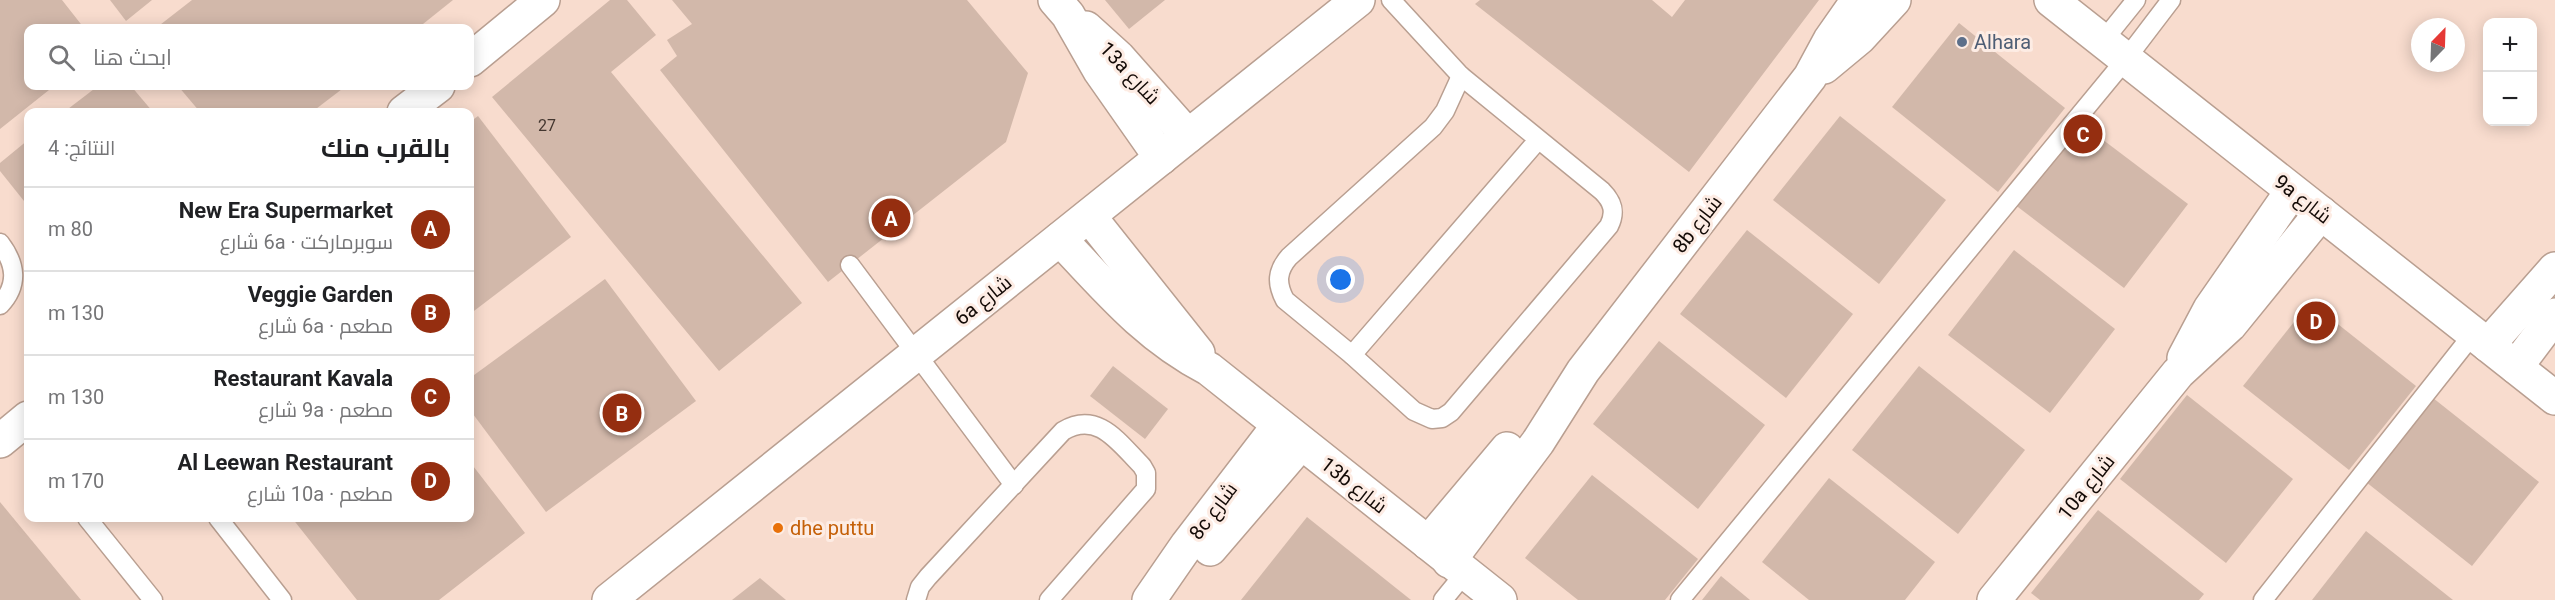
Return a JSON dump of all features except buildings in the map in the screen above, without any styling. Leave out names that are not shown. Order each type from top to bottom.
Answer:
[{"type":"street","points":[[474,57],[543,0]]},
{"type":"street","name":"6a شارع","points":[[609,600],[1358,0]]},
{"type":"street","name":"8b شارع","points":[[1448,559],[1538,442],[1583,371],[1810,77],[1830,40],[1858,0]]},
{"type":"street","name":"8b شارع","points":[[1810,77],[1859,38],[1893,0]]},
{"type":"street","name":"9a شارع","points":[[2051,0],[2555,398]]},
{"type":"street","name":"13a شارع","points":[[1061,7],[1118,57],[1188,136]]},
{"type":"street","name":"13a شارع","points":[[1061,7],[1100,71],[1161,158]]},
{"type":"street","points":[[409,108],[433,90]]},
{"type":"street","name":"10a شارع","points":[[2178,373],[2210,309],[2292,191]]},
{"type":"street","name":"10a شارع","points":[[1994,600],[2178,373],[2224,331],[2321,213]]},
{"type":"street","name":"13b شارع","points":[[1089,216],[1209,369]]},
{"type":"street","name":"13b شارع","points":[[1060,239],[1150,332],[1169,347],[1209,369],[1500,600]]},
{"type":"street","points":[[2480,340],[2555,269]]},
{"type":"street","points":[[2516,367],[2555,315]]},
{"type":"street","name":"8c شارع","points":[[1149,600],[1187,545],[1290,434]]},
{"type":"street","name":"8c شارع","points":[[1165,600],[1290,434]]},
{"type":"lane","points":[[1391,0],[1461,76],[1610,198],[1613,218],[1609,226],[1451,412],[1442,418],[1423,416],[1285,300],[1279,290],[1278,278],[1282,266],[1434,127],[1450,103],[1461,76]]},
{"type":"lane","points":[[2114,50],[2136,0]]},
{"type":"lane","points":[[1680,600],[2114,50],[2172,0]]},
{"type":"lane","points":[[1352,355],[1538,140]]},
{"type":"lane","points":[[0,243],[14,266],[14,279],[10,293],[0,305]]},
{"type":"lane","points":[[850,265],[1014,484]]},
{"type":"lane","points":[[2263,600],[2480,340]]},
{"type":"lane","points":[[916,600],[920,586],[1064,431],[1084,423],[1096,424],[1106,430],[1146,473],[1146,489],[1049,600]]},
{"type":"lane","points":[[90,522],[153,600]]},
{"type":"lane","points":[[221,522],[282,600]]},
{"type":"lane","points":[[1443,600],[1448,559]]},
{"type":"place","name":"Alhara","points":[[1962,42]]},
{"type":"place","name":"Restaurant Kavala","points":[[2083,134]]},
{"type":"place","name":"New Era Supermarket","points":[[891,218]]},
{"type":"place","name":"Al Leewan Restaurant","points":[[2316,321]]},
{"type":"place","name":"Veggie Garden","points":[[622,413]]},
{"type":"place","name":"dhe puttu","points":[[778,528]]}]
